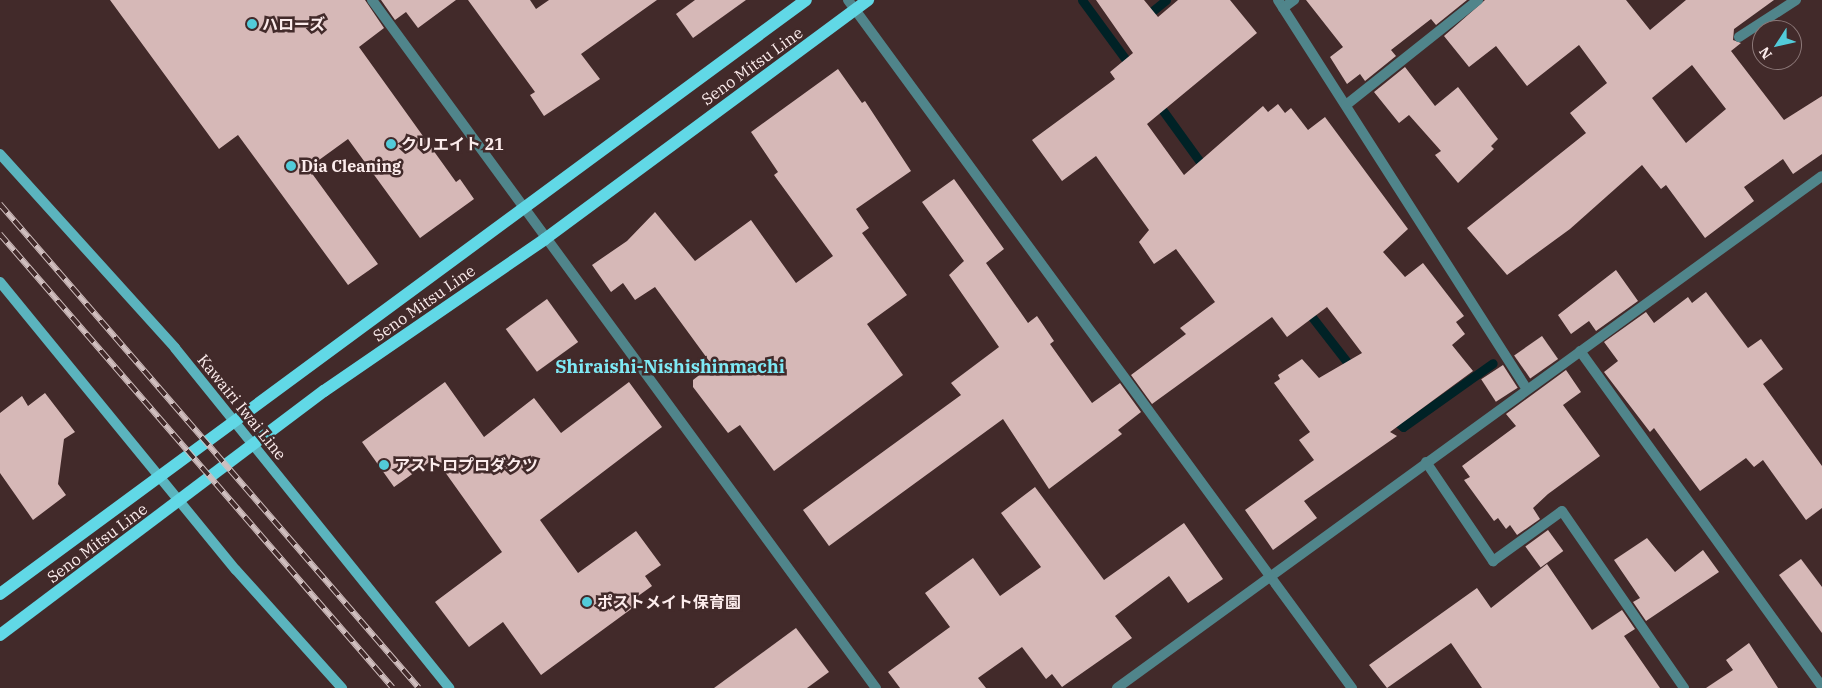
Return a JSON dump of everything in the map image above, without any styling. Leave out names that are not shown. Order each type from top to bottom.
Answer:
[{"type":"main road","name":"Seno Mitsu Line","points":[[0,594],[521,207],[806,0]]},
{"type":"main road","name":"Seno Mitsu Line","points":[[0,635],[254,445],[545,239],[851,5],[868,0]]},
{"type":"main road","name":"Kawairi Iwai Line","points":[[0,154],[233,420],[449,688]]},
{"type":"main road","points":[[0,282],[179,502],[342,688]]},
{"type":"street","points":[[372,0],[521,207],[876,688]]},
{"type":"street","points":[[1294,0],[1280,4],[1527,389]]},
{"type":"street","points":[[1346,105],[1478,0]]},
{"type":"street","points":[[1739,37],[1796,0]]},
{"type":"street","points":[[851,5],[1352,688]]},
{"type":"street","points":[[1117,688],[1822,176]]},
{"type":"street","points":[[1580,351],[1822,687]]},
{"type":"street","points":[[1426,462],[1493,561],[1562,511],[1684,688]]},
{"type":"building","points":[[110,0],[365,0],[384,28],[359,47],[456,182],[460,179],[474,199],[420,238],[348,139],[308,168],[378,264],[348,285],[238,135],[219,149]]},
{"type":"building","points":[[381,0],[456,0],[418,28],[406,12],[395,20]]},
{"type":"building","points":[[468,0],[530,0],[536,9],[549,0],[657,0],[581,54],[600,79],[544,116],[530,95],[535,92]]},
{"type":"building","points":[[695,0],[746,0],[693,38],[676,14]]},
{"type":"building","points":[[1096,0],[1144,0],[1158,17],[1178,0],[1230,0],[1257,33],[1147,124],[1184,175],[1263,106],[1268,112],[1278,104],[1285,113],[1291,108],[1308,130],[1325,117],[1408,229],[1383,252],[1405,277],[1423,263],[1464,316],[1456,322],[1465,334],[1452,345],[1473,371],[1390,432],[1397,436],[1304,501],[1317,518],[1273,550],[1245,510],[1314,460],[1299,440],[1310,432],[1274,383],[1280,379],[1278,375],[1302,359],[1319,378],[1362,353],[1327,307],[1287,337],[1272,317],[1152,404],[1131,375],[1186,334],[1180,328],[1215,302],[1176,249],[1154,264],[1139,242],[1149,230],[1096,156],[1062,181],[1032,140],[1115,79],[1110,72],[1133,53]]},
{"type":"building","points":[[1306,0],[1467,0],[1436,25],[1431,19],[1391,50],[1396,56],[1365,81],[1360,74],[1347,84],[1330,57],[1343,47]]},
{"type":"building","points":[[1485,0],[1626,0],[1650,30],[1686,0],[1774,0],[1734,29],[1733,40],[1741,43],[1731,51],[1784,120],[1822,96],[1822,154],[1793,174],[1783,159],[1744,187],[1754,201],[1705,238],[1666,185],[1661,189],[1642,165],[1570,229],[1507,275],[1467,228],[1586,133],[1570,113],[1607,83],[1579,45],[1527,86],[1496,46],[1469,67],[1444,36]],"holes":[[[1692,65],[1726,109],[1686,143],[1652,98]]]},
{"type":"building","points":[[1405,67],[1435,106],[1458,87],[1498,139],[1491,146],[1494,149],[1458,183],[1435,155],[1441,151],[1409,115],[1399,123],[1374,92]]},
{"type":"building","points":[[838,69],[862,103],[865,101],[911,171],[856,209],[869,228],[862,233],[907,295],[867,324],[903,375],[774,471],[740,425],[728,433],[693,387],[693,380],[712,365],[655,287],[635,300],[623,283],[611,292],[592,265],[627,241],[655,212],[695,261],[751,220],[796,283],[833,256],[774,175],[778,172],[751,132]]},
{"type":"building","points":[[954,179],[1004,249],[986,263],[1028,323],[1037,316],[1054,341],[1050,344],[1092,403],[1120,383],[1141,412],[1118,430],[1122,434],[1049,489],[1003,419],[829,546],[803,510],[961,395],[951,383],[999,347],[949,275],[964,261],[922,202]]},
{"type":"building","points":[[1616,270],[1638,301],[1596,331],[1589,321],[1571,334],[1558,315]]},
{"type":"building","points":[[1706,292],[1748,348],[1761,339],[1783,369],[1763,384],[1822,466],[1822,508],[1806,520],[1763,460],[1754,467],[1746,458],[1700,491],[1654,428],[1650,432],[1604,372],[1618,361],[1604,342],[1646,312],[1654,323],[1688,297],[1692,303]]},
{"type":"building","points":[[547,299],[578,342],[537,372],[506,329]]},
{"type":"building","points":[[1542,336],[1558,359],[1530,378],[1514,356]]},
{"type":"building","points":[[1503,365],[1518,388],[1496,402],[1481,379]]},
{"type":"building","points":[[1566,370],[1581,392],[1563,405],[1600,456],[1548,494],[1533,508],[1540,519],[1517,535],[1510,525],[1506,529],[1498,518],[1494,521],[1464,480],[1470,477],[1462,466],[1516,426],[1506,414]]},
{"type":"building","points":[[445,382],[484,437],[534,398],[561,433],[629,382],[662,427],[540,520],[578,573],[636,531],[661,565],[645,576],[652,586],[634,599],[638,604],[541,675],[503,622],[469,647],[435,602],[502,552],[435,458],[394,487],[362,442]]},
{"type":"building","points":[[45,393],[75,432],[64,439],[58,484],[66,495],[33,520],[0,473],[0,413],[22,396],[28,406]]},
{"type":"building","points":[[1035,487],[1104,580],[1184,523],[1223,579],[1188,603],[1169,576],[1115,616],[1132,638],[1062,687],[1052,674],[1046,679],[1022,647],[978,678],[986,688],[900,688],[888,672],[950,627],[925,593],[973,558],[1000,596],[1041,567],[1001,513]]},
{"type":"building","points":[[1548,530],[1563,551],[1541,567],[1525,546]]},
{"type":"building","points":[[1647,538],[1675,572],[1703,550],[1719,572],[1646,621],[1633,602],[1640,598],[1614,560]]},
{"type":"building","points":[[1801,559],[1822,587],[1822,633],[1779,575]]},
{"type":"building","points":[[1547,564],[1592,630],[1622,610],[1635,629],[1624,636],[1660,688],[1482,688],[1451,643],[1387,688],[1369,665],[1477,588],[1491,608]]},
{"type":"building","points":[[796,628],[829,672],[807,688],[714,688]]},
{"type":"building","points":[[1749,643],[1778,688],[1706,688],[1733,670],[1726,660]]},
{"type":"waterway","points":[[1082,0],[1132,68]]},
{"type":"waterway","points":[[1145,17],[1166,0]]},
{"type":"waterway","points":[[1156,101],[1206,170]]},
{"type":"waterway","points":[[1305,308],[1354,371]]},
{"type":"waterway","points":[[1392,418],[1403,427],[1493,363]]},
{"type":"railway","points":[[0,204],[419,688]]},
{"type":"railway","points":[[0,234],[393,688]]},
{"type":"place","name":"ハローズ","points":[[252,24]]},
{"type":"place","name":"クリエイト 21","points":[[391,144]]},
{"type":"place","name":"Dia Cleaning","points":[[291,166]]},
{"type":"place","name":"アストロプロダクツ","points":[[384,465]]},
{"type":"place","name":"ポストメイト保育園","points":[[587,602]]},
{"type":"district","name":"Shiraishi-Nishishinmachi","points":[[670,367]]}]
